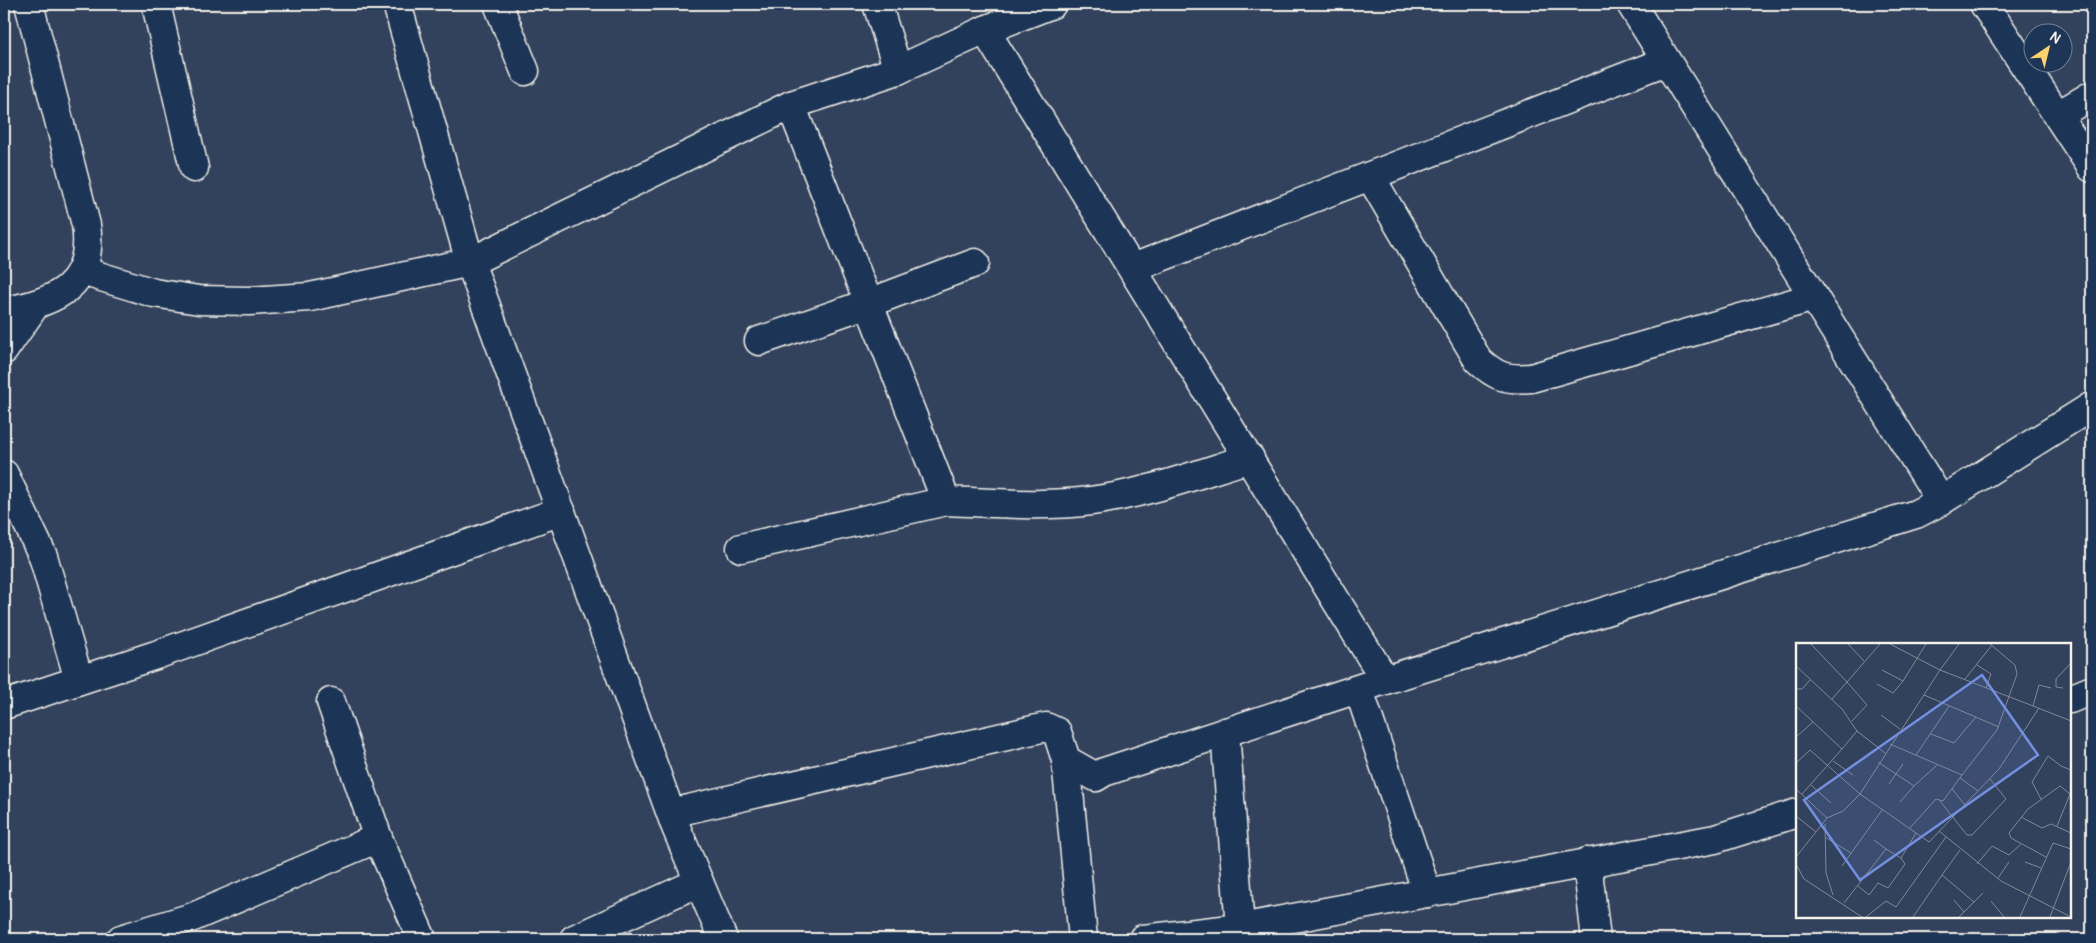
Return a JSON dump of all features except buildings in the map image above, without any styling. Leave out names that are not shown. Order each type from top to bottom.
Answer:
[{"type":"street","points":[[4,310],[36,304],[59,296],[70,288],[82,272],[87,256],[86,225],[29,4]]},
{"type":"street","points":[[156,4],[194,168]]},
{"type":"street","points":[[397,4],[470,262],[671,813],[723,939]]},
{"type":"street","points":[[498,4],[525,71]]},
{"type":"street","points":[[877,4],[898,70]]},
{"type":"street","points":[[82,272],[154,293],[199,300],[249,301],[310,297],[470,262],[791,106],[898,70],[985,30],[1052,4]]},
{"type":"street","points":[[1631,4],[1941,501]]},
{"type":"street","points":[[1984,4],[2092,168]]},
{"type":"street","points":[[985,30],[1385,680]]},
{"type":"street","points":[[1133,268],[1666,61]]},
{"type":"street","points":[[2058,115],[2092,95]]},
{"type":"street","points":[[791,106],[946,501]]},
{"type":"street","points":[[1370,176],[1478,360],[1498,376],[1513,380],[1531,378],[1814,297]]},
{"type":"street","points":[[758,341],[868,303],[975,262]]},
{"type":"street","points":[[4,350],[36,304]]},
{"type":"street","points":[[1066,760],[1096,777],[1104,772],[1385,680],[1892,523],[1941,501],[2092,406]]},
{"type":"street","points":[[741,548],[946,501],[1036,504],[1091,501],[1136,493],[1250,458]]},
{"type":"street","points":[[4,474],[43,556],[79,680]]},
{"type":"street","points":[[4,705],[561,511]]},
{"type":"street","points":[[1359,690],[1427,893]]},
{"type":"street","points":[[2071,699],[2092,690]]},
{"type":"street","points":[[331,702],[378,838],[422,939]]},
{"type":"street","points":[[671,813],[1046,727],[1057,732],[1066,760],[1084,939]]},
{"type":"street","points":[[1225,732],[1240,928]]},
{"type":"street","points":[[1143,939],[1240,928],[1715,838],[1796,813]]},
{"type":"street","points":[[122,939],[193,917],[378,838]]},
{"type":"street","points":[[1587,862],[1596,939]]},
{"type":"street","points":[[574,939],[699,882]]}]
